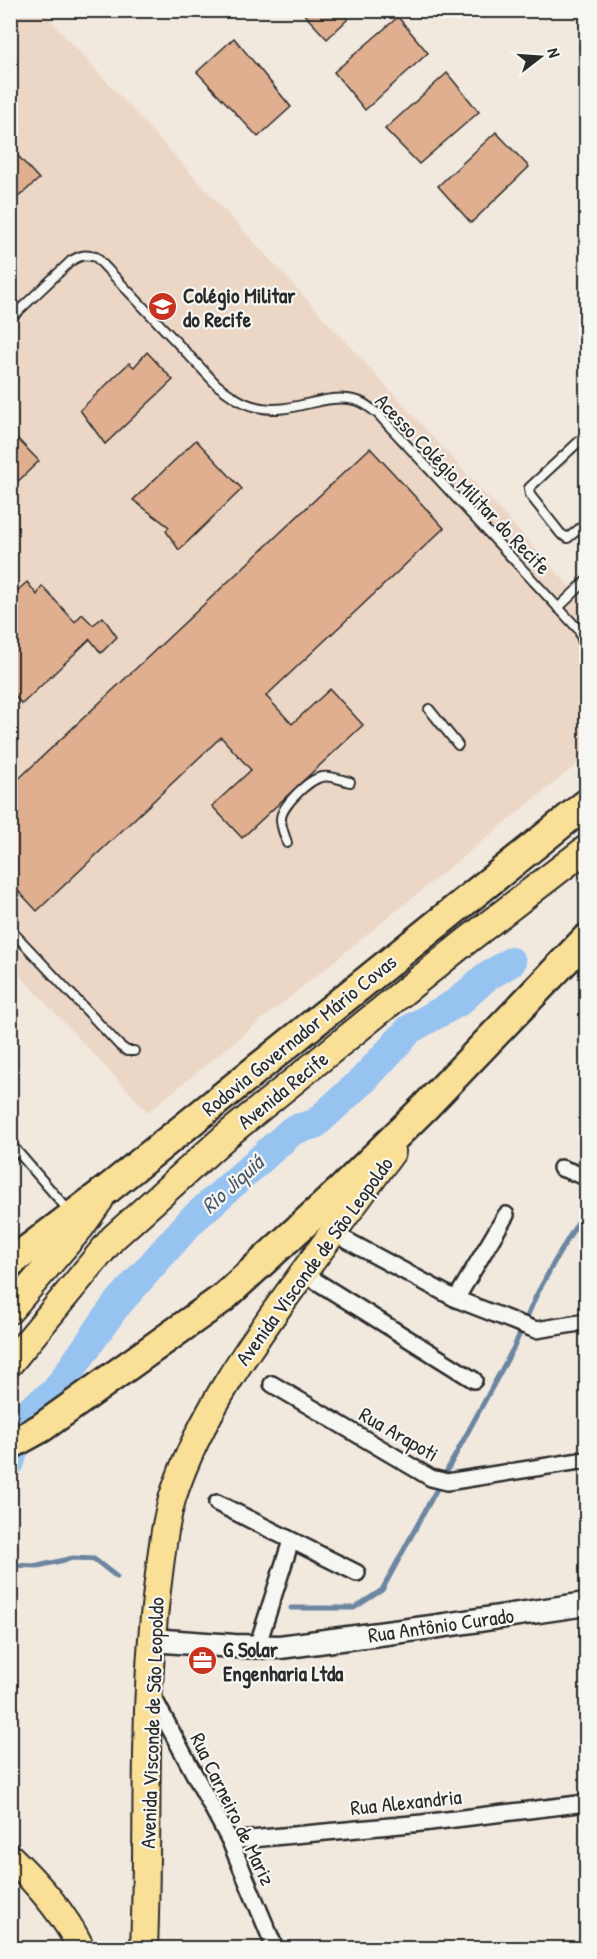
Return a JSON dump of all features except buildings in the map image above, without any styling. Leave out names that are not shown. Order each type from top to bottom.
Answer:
[{"type":"highway","name":"Rodovia Governador Mário Covas","points":[[10,1263],[109,1188],[586,804]]},
{"type":"highway","name":"Avenida Visconde de São Leopoldo","points":[[10,1445],[40,1428],[223,1298],[342,1189],[424,1108],[586,939]]},
{"type":"main road","name":"Avenida Recife","points":[[10,1363],[113,1238],[226,1136],[464,943],[586,849]]},
{"type":"main road","name":"Avenida Visconde de São Leopoldo","points":[[144,1948],[151,1640],[164,1538],[173,1498],[186,1460],[241,1362],[269,1319],[424,1108]]},
{"type":"main road","points":[[10,1310],[81,1227],[109,1188]]},
{"type":"main road","points":[[10,1857],[40,1887],[77,1940]]},
{"type":"street","points":[[561,1168],[586,1177]]},
{"type":"street","points":[[456,1299],[506,1215]]},
{"type":"street","points":[[333,1233],[456,1299],[515,1323],[536,1330],[586,1322]]},
{"type":"street","points":[[303,1273],[474,1380]]},
{"type":"street","name":"Rua Arapoti","points":[[272,1384],[431,1478],[447,1482],[586,1460]]},
{"type":"street","points":[[217,1503],[357,1573]]},
{"type":"street","points":[[258,1647],[291,1541]]},
{"type":"street","name":"Rua Antônio Curado","points":[[151,1640],[280,1647],[586,1604]]},
{"type":"street","name":"Rua Carneiro de Mariz","points":[[149,1691],[230,1841],[274,1948]]},
{"type":"street","name":"Rua Alexandria","points":[[230,1841],[422,1823],[586,1803]]},
{"type":"lane","name":"Acesso Colégio Militar do Recife","points":[[10,320],[72,261],[80,255],[87,254],[96,257],[217,385],[237,399],[258,408],[276,409],[294,408],[327,399],[360,401],[377,413],[579,630],[586,652]]},
{"type":"lane","points":[[586,435],[529,488],[530,495],[561,534],[568,538],[586,523]]},
{"type":"lane","points":[[558,608],[586,581]]},
{"type":"lane","points":[[429,709],[458,745]]},
{"type":"lane","points":[[287,843],[280,818],[284,808],[310,782],[326,777],[350,782]]},
{"type":"lane","points":[[10,929],[120,1046],[128,1051],[134,1051]]},
{"type":"lane","points":[[10,1143],[72,1215]]},
{"type":"shaded area","name":"Colégio Militar do Recife","points":[[41,10],[586,604],[586,757],[148,1112],[11,966],[10,11]]},
{"type":"waterway","name":"Rio Jiquiá","points":[[10,1462],[23,1416],[55,1392],[114,1308],[191,1221],[293,1130],[315,1124],[364,1079],[410,1029],[458,1002],[486,977],[511,962]]},
{"type":"waterway","points":[[291,1608],[354,1608],[382,1590],[514,1347],[536,1296],[586,1209]]},
{"type":"waterway","points":[[10,1565],[38,1566],[73,1558],[94,1559],[117,1577]]},
{"type":"place","name":"Colégio Militar do Recife","points":[[162,307]]},
{"type":"place","name":"G Solar Engenharia Ltda","points":[[202,1661]]}]
